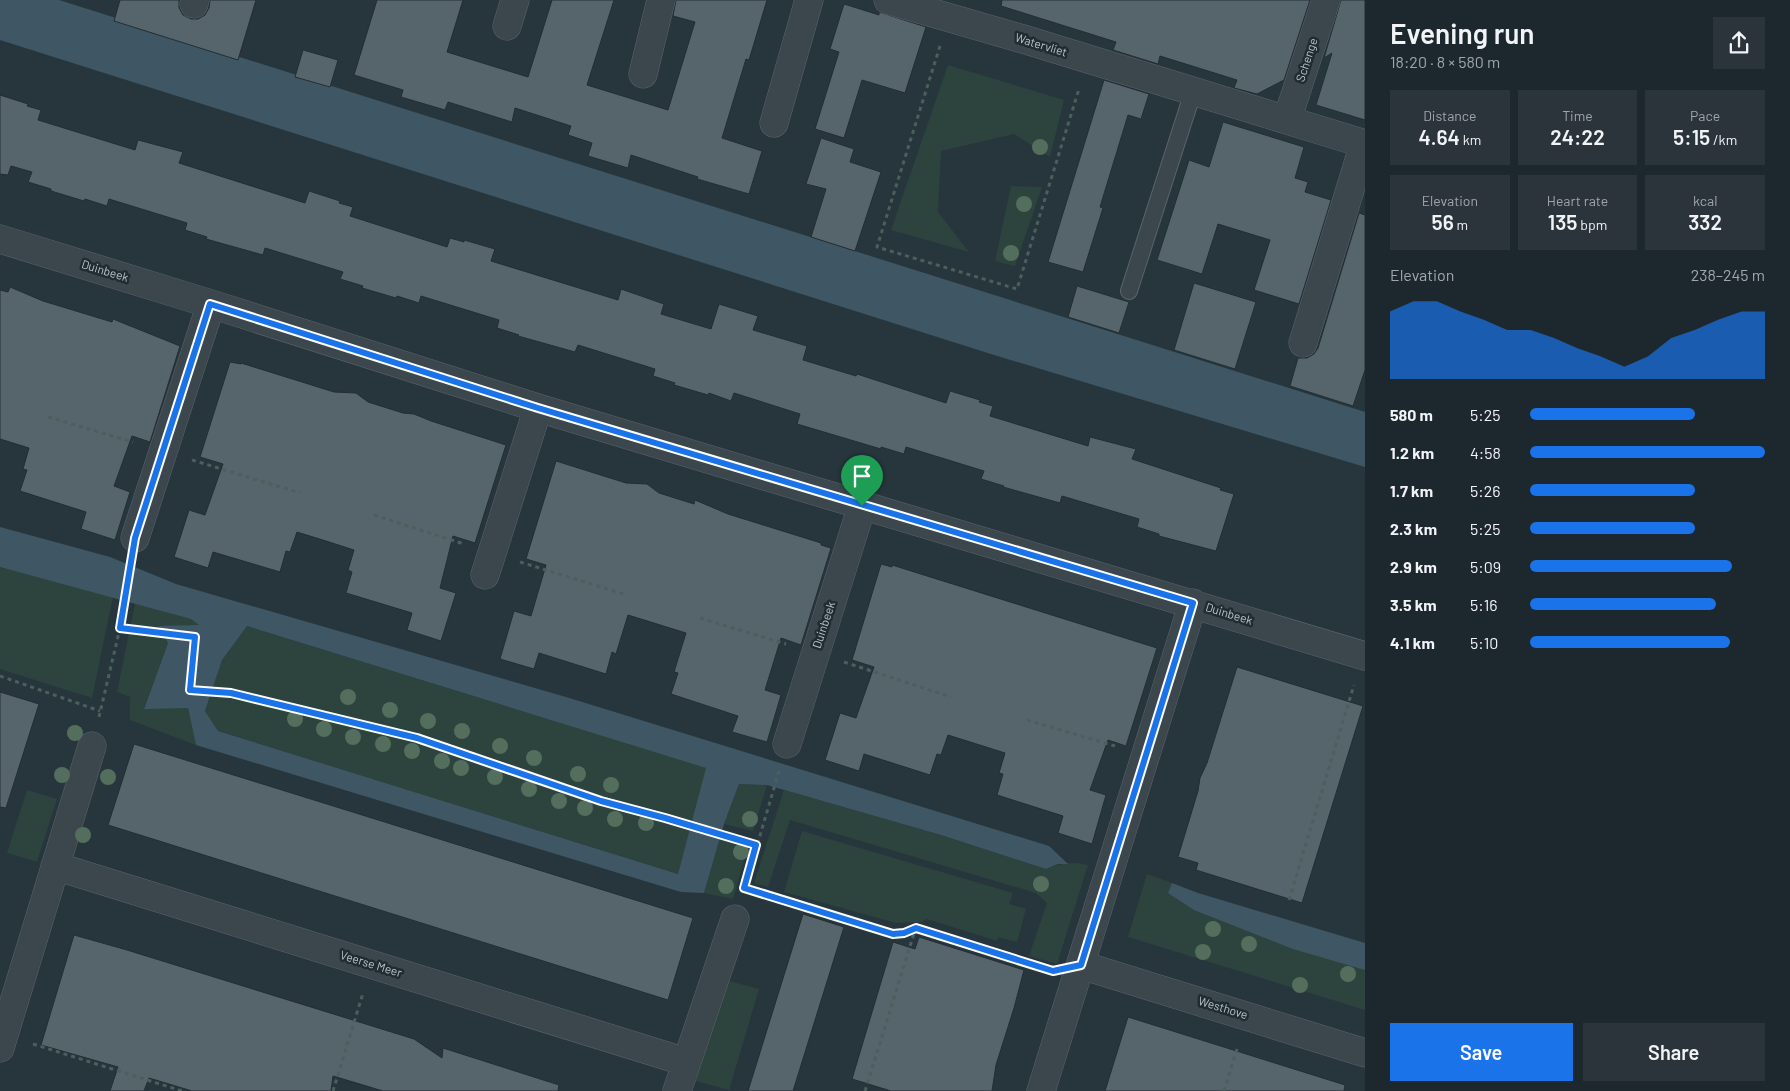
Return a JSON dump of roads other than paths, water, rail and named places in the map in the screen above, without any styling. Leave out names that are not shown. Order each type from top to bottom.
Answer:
[{"type":"street","points":[[506,26],[515,0]]},
{"type":"street","points":[[643,74],[661,0]]},
{"type":"street","points":[[774,124],[809,0]]},
{"type":"street","name":"Watervliet","points":[[888,0],[1365,144],[1302,343]]},
{"type":"street","name":"Schenge","points":[[1288,120],[1326,0]]},
{"type":"street","name":"Duinbeek","points":[[0,239],[538,408],[1193,603],[1364,656]]},
{"type":"street","points":[[135,538],[210,304]]},
{"type":"street","points":[[486,575],[538,408]]},
{"type":"street","name":"Duinbeek","points":[[787,744],[862,506]]},
{"type":"street","points":[[1041,1091],[1193,603]]},
{"type":"street","points":[[2,1041],[92,746]]},
{"type":"street","name":"Veerse Meer","points":[[55,866],[686,1062]]},
{"type":"street","points":[[677,1091],[734,919]]},
{"type":"street","name":"Westhove","points":[[1081,965],[1365,1052]]},
{"type":"lane","points":[[1129,291],[1193,92]]},
{"type":"water","points":[[0,0],[59,0],[1365,412],[1365,467],[991,354],[0,40]]},
{"type":"water","points":[[0,527],[110,557],[176,584],[566,697],[1049,846],[1068,864],[1058,864],[1046,869],[941,835],[767,785],[739,784],[724,824],[704,893],[681,892],[196,745],[188,708],[144,709],[168,643],[159,626],[199,625],[191,619],[0,567]],"holes":[[[247,626],[706,768],[678,874],[218,731],[205,711],[222,660]]]},
{"type":"water","points":[[1172,883],[1198,893],[1365,943],[1365,970],[1293,949],[1194,910],[1168,893]]}]
